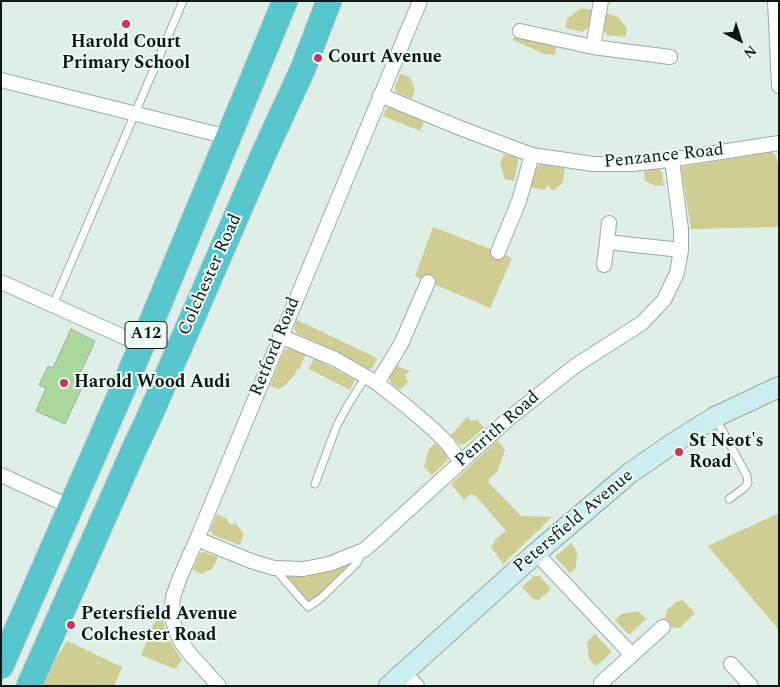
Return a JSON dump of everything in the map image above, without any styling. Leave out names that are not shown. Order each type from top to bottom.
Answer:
[{"type":"highway","name":"Colchester Road","points":[[1,666],[142,345],[285,1]]},
{"type":"highway","name":"Colchester Road","points":[[30,686],[263,155],[302,71],[329,1]]},
{"type":"street","name":"Retford Road","points":[[219,686],[181,642],[171,614],[173,597],[420,1]]},
{"type":"street","points":[[593,47],[601,1]]},
{"type":"street","points":[[775,1],[779,86]]},
{"type":"street","points":[[520,31],[593,47],[670,57]]},
{"type":"street","points":[[1,80],[228,137]]},
{"type":"street","name":"Penzance Road","points":[[380,95],[532,155],[593,164],[632,164],[672,160],[779,143]]},
{"type":"street","points":[[498,252],[520,201],[532,155]]},
{"type":"street","name":"Penrith Road","points":[[197,539],[251,561],[274,568],[303,569],[329,564],[364,550],[507,420],[597,351],[642,323],[664,300],[677,273],[681,250],[681,229],[672,160]]},
{"type":"street","points":[[604,265],[609,223]]},
{"type":"street","points":[[607,242],[681,250]]},
{"type":"street","points":[[1,282],[142,345]]},
{"type":"street","points":[[372,380],[401,344],[428,282]]},
{"type":"street","points":[[280,336],[335,359],[372,380],[434,430],[447,443],[461,462]]},
{"type":"street","name":"Petersfield Avenue","points":[[389,686],[410,679],[536,553],[630,474],[675,442],[715,417],[779,387]]},
{"type":"street","points":[[1,475],[71,507]]},
{"type":"street","points":[[536,553],[632,655]]},
{"type":"street","points":[[601,683],[663,627]]},
{"type":"street","points":[[731,664],[750,686]]},
{"type":"lane","points":[[53,305],[183,1]]},
{"type":"lane","points":[[315,484],[337,425],[348,405],[372,380]]},
{"type":"lane","points":[[715,417],[747,476],[748,483],[744,488],[729,498]]},
{"type":"lane","points":[[274,568],[308,607],[321,598],[357,563],[364,550]]},
{"type":"shaded area","points":[[581,8],[592,10],[589,26],[583,32],[566,28],[567,19]]},
{"type":"shaded area","points":[[606,13],[618,17],[627,28],[625,37],[607,35],[603,29]]},
{"type":"shaded area","points":[[530,33],[557,39],[555,55],[544,54],[513,40],[513,38]]},
{"type":"shaded area","points":[[400,74],[410,77],[415,90],[412,99],[396,92],[395,87]]},
{"type":"shaded area","points":[[390,107],[424,122],[420,131],[383,116],[386,109]]},
{"type":"shaded area","points":[[772,152],[776,156],[779,169],[779,226],[691,229],[681,167]]},
{"type":"shaded area","points":[[504,154],[517,157],[518,162],[514,181],[505,179],[500,164]]},
{"type":"shaded area","points":[[541,164],[565,168],[563,183],[553,191],[548,185],[544,190],[531,187],[536,168]]},
{"type":"shaded area","points":[[659,169],[662,173],[664,185],[656,186],[645,181],[644,171]]},
{"type":"shaded area","points":[[433,227],[512,258],[490,308],[415,276]]},
{"type":"shaded area","points":[[297,320],[377,358],[373,367],[369,369],[339,352],[296,333],[294,327]]},
{"type":"shaded area","points":[[289,348],[306,354],[299,369],[284,386],[278,389],[270,386],[284,351]]},
{"type":"shaded area","points":[[314,358],[355,380],[350,390],[309,369]]},
{"type":"shaded area","points":[[396,366],[410,371],[405,375],[408,382],[400,390],[391,383],[389,377]]},
{"type":"shaded area","points":[[467,417],[471,421],[477,420],[484,428],[462,445],[451,435]]},
{"type":"shaded area","points":[[498,440],[505,450],[497,472],[489,479],[489,483],[521,516],[552,517],[503,564],[491,547],[496,539],[506,531],[476,496],[471,494],[464,500],[451,484]]},
{"type":"shaded area","points":[[435,443],[448,456],[447,461],[432,475],[424,467],[429,449]]},
{"type":"shaded area","points":[[779,513],[779,630],[708,546]]},
{"type":"shaded area","points":[[217,514],[226,518],[231,525],[235,523],[244,534],[240,545],[213,535],[210,530]]},
{"type":"shaded area","points":[[571,543],[577,551],[576,568],[570,573],[555,557]]},
{"type":"shaded area","points":[[364,550],[357,563],[308,607],[274,568]]},
{"type":"shaded area","points":[[204,552],[218,557],[213,568],[202,574],[193,570],[200,553]]},
{"type":"shaded area","points":[[534,576],[540,576],[551,589],[539,600],[533,599],[522,587]]},
{"type":"shaded area","points":[[683,600],[695,613],[680,628],[664,626],[667,610],[676,602]]},
{"type":"shaded area","points":[[638,611],[646,619],[629,635],[615,620],[622,614]]},
{"type":"shaded area","points":[[157,616],[162,618],[169,640],[182,660],[175,669],[141,655]]},
{"type":"shaded area","points":[[595,634],[612,652],[596,666],[589,659],[587,642]]},
{"type":"shaded area","points":[[67,641],[122,667],[114,686],[40,686]]},
{"type":"building","points":[[71,329],[95,341],[78,378],[85,381],[65,424],[36,411],[46,388],[39,385],[48,366],[53,368]]},
{"type":"place","name":"Harold Court Primary School","points":[[126,24]]},
{"type":"place","name":"Court Avenue","points":[[318,58]]},
{"type":"place","name":"Harold Wood Audi","points":[[64,383]]},
{"type":"place","name":"St Neot's Road","points":[[679,452]]},
{"type":"place","name":"Petersfield Avenue Colchester Road","points":[[71,625]]}]
